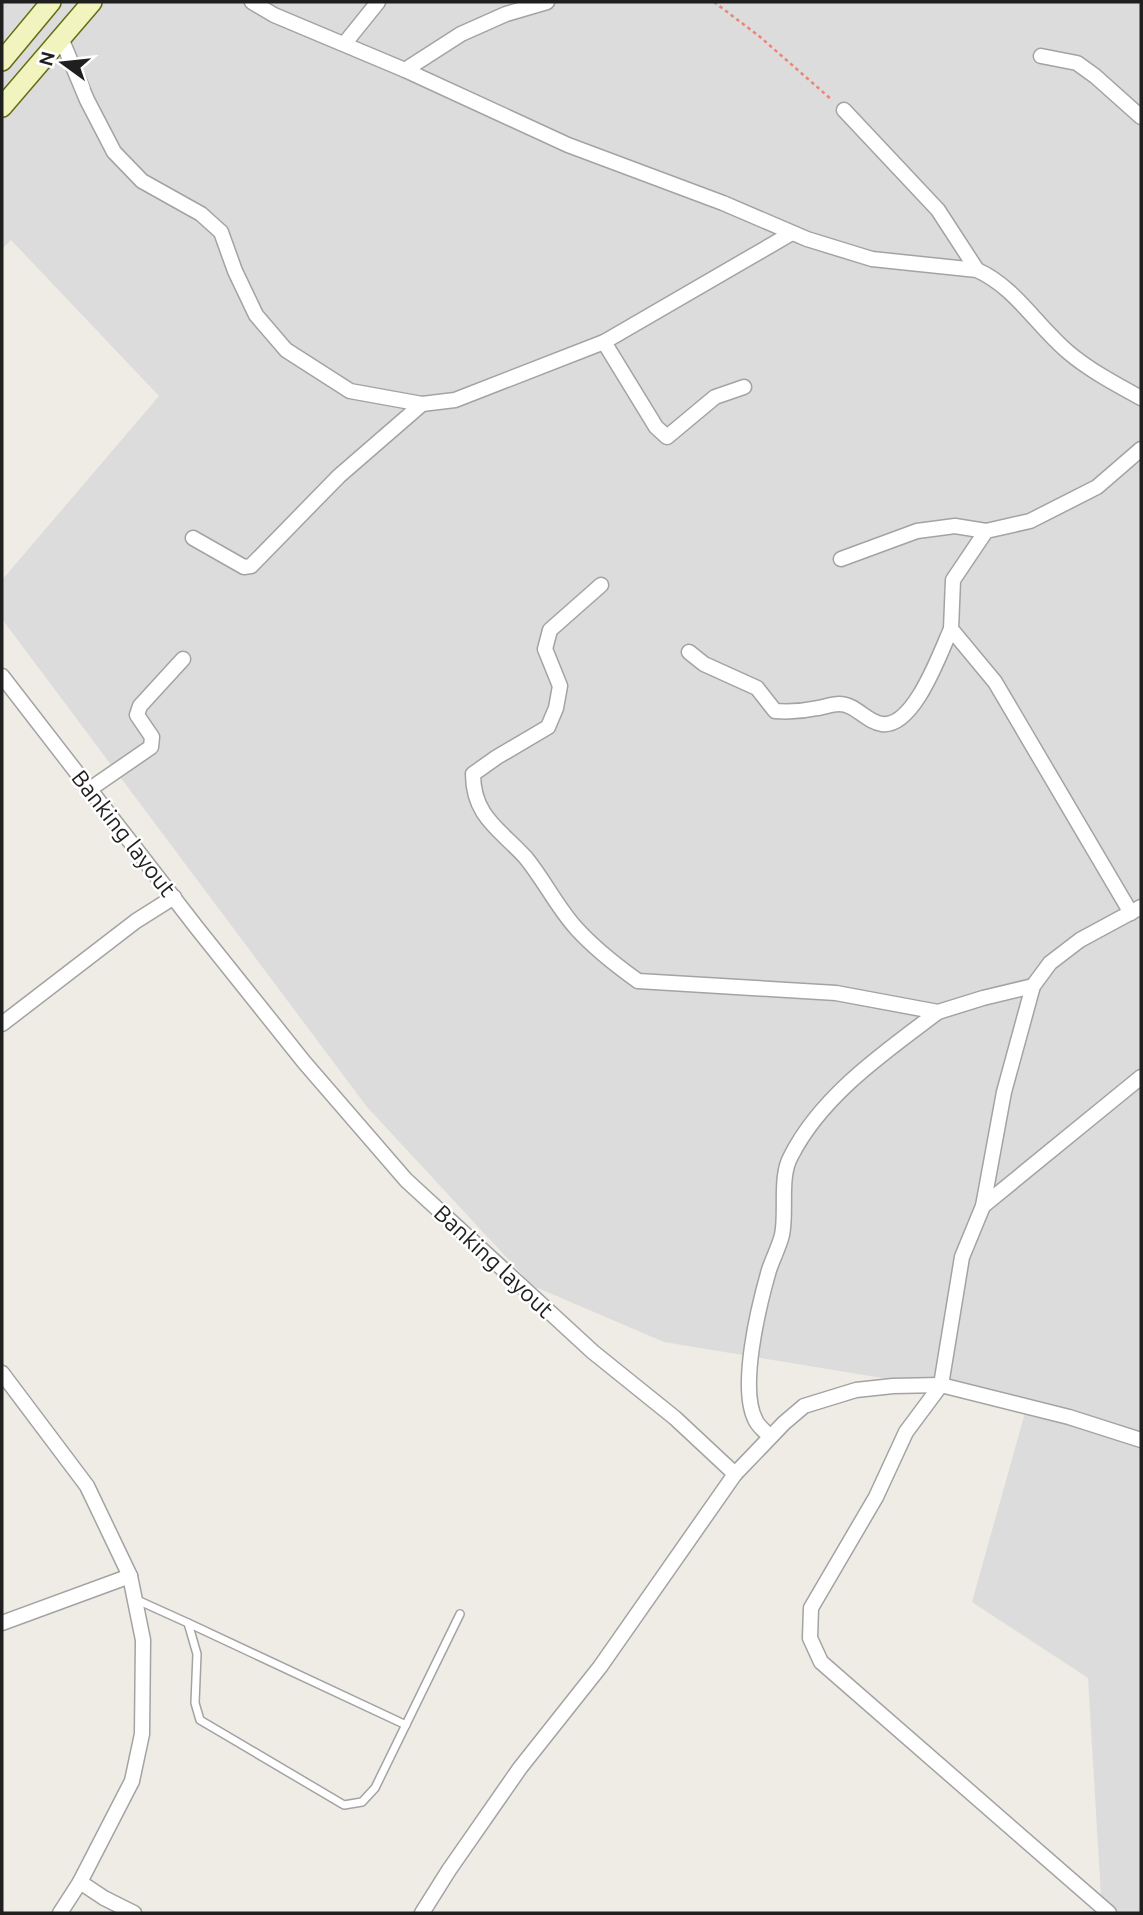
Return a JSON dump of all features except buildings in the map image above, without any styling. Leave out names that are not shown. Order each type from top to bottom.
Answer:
[{"type":"main road","points":[[2,61],[51,2]]},
{"type":"main road","points":[[2,107],[92,2]]},
{"type":"street","points":[[252,2],[274,15],[345,43],[568,145],[723,203],[792,233],[872,258],[976,270],[986,274],[1025,306],[1068,352],[1141,398]]},
{"type":"street","points":[[345,43],[378,2]]},
{"type":"street","points":[[405,70],[461,34],[506,14],[547,2]]},
{"type":"street","points":[[61,38],[87,100],[114,152],[142,181],[201,214],[221,232],[235,271],[256,315],[286,350],[350,391],[422,404],[455,400],[604,342],[792,233]]},
{"type":"street","points":[[1041,56],[1077,63],[1141,117]]},
{"type":"street","points":[[844,110],[938,210],[976,270]]},
{"type":"street","points":[[604,342],[656,427],[667,437],[715,397],[744,387]]},
{"type":"street","points":[[193,538],[244,567],[251,566],[339,476],[422,404]]},
{"type":"street","points":[[841,559],[917,531],[955,526],[986,531],[1030,521],[1097,487],[1141,449]]},
{"type":"street","points":[[689,652],[704,664],[757,688],[775,711],[814,709],[839,704],[853,707],[874,722],[896,722],[909,711],[951,629],[953,580],[986,531]]},
{"type":"street","points":[[601,585],[550,630],[545,649],[560,686],[556,709],[548,727],[473,774],[473,793],[494,828],[525,858],[576,928],[638,981],[836,993],[938,1012]]},
{"type":"street","points":[[951,629],[995,682],[1136,910],[1080,940],[1051,962],[1034,986],[1004,1092],[983,1206],[962,1258],[941,1385],[906,1432],[876,1497],[811,1608],[810,1638],[821,1662],[1109,1913]]},
{"type":"street","points":[[90,789],[151,747],[152,737],[137,715],[141,706],[183,659]]},
{"type":"street","name":"Banking layout","points":[[2,676],[304,1062],[407,1180],[583,1343],[675,1418],[735,1474]]},
{"type":"street","name":"Banking layout","points":[[2,1024],[136,921],[174,897]]},
{"type":"street","points":[[770,1437],[756,1422],[748,1398],[754,1331],[769,1270],[782,1234],[789,1158],[817,1117],[861,1073],[938,1012],[1034,986]]},
{"type":"street","points":[[983,1206],[1141,1077]]},
{"type":"street","points":[[2,1373],[87,1486],[130,1576],[142,1640],[142,1734],[132,1781],[80,1882],[60,1913]]},
{"type":"street","points":[[422,1913],[520,1768],[600,1667],[735,1474],[804,1406],[856,1390],[941,1385],[1069,1417],[1141,1440]]},
{"type":"street","points":[[2,1623],[130,1576]]},
{"type":"street","points":[[80,1882],[134,1913]]},
{"type":"lane","points":[[134,1599],[406,1725]]},
{"type":"lane","points":[[188,1623],[197,1654],[195,1703],[200,1720],[344,1805],[362,1802],[375,1788],[460,1614]]},
{"type":"path","points":[[714,2],[759,36],[844,110]]},
{"type":"shaded area","points":[[2,2],[1141,2],[1141,1913],[1102,1913],[1088,1678],[972,1602],[1028,1402],[664,1342],[533,1286],[367,1107],[2,619],[2,580],[159,396],[11,240],[2,249]]}]
